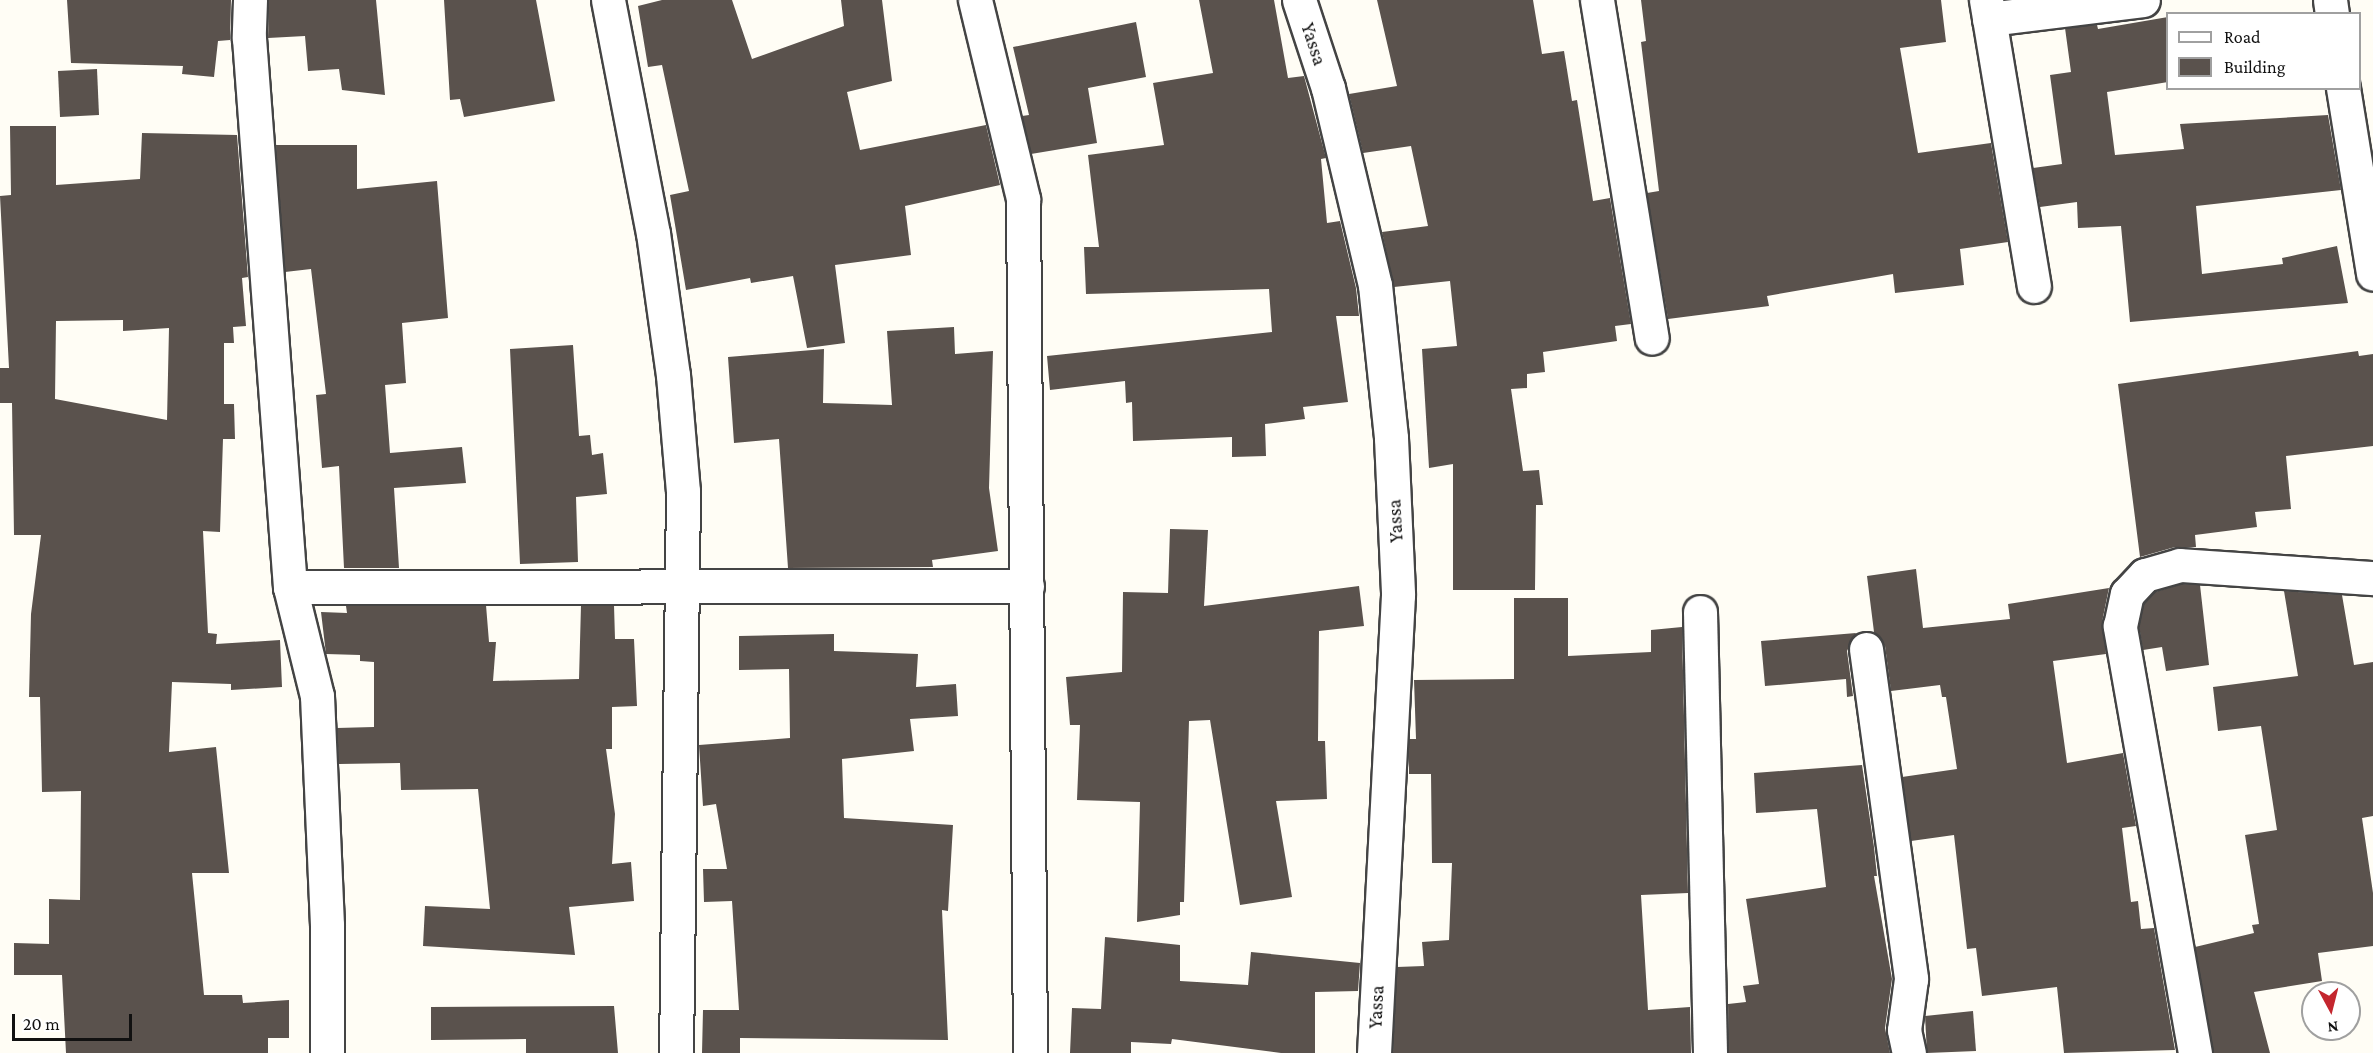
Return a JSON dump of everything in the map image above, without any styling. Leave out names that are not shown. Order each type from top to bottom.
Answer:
[{"type":"street","points":[[250,0],[249,38],[290,587],[317,696],[327,914],[327,1053]]},
{"type":"street","points":[[608,0],[653,233],[673,375],[683,491],[680,584],[676,1053]]},
{"type":"street","points":[[975,0],[1023,199],[1030,1053]]},
{"type":"street","name":"Yassa","points":[[1299,0],[1328,88],[1375,285],[1391,438],[1398,595],[1374,1053]]},
{"type":"street","points":[[1597,0],[1652,338]]},
{"type":"street","points":[[2034,286],[1987,9],[2143,0]]},
{"type":"street","points":[[2343,90],[2367,213],[2373,274]]},
{"type":"street","points":[[2195,1053],[2120,626],[2127,594],[2145,575],[2180,565],[2373,578]]},
{"type":"street","points":[[290,587],[680,584],[1027,586]]},
{"type":"street","points":[[1700,612],[1710,1053]]},
{"type":"street","points":[[1866,649],[1911,979],[1904,1030],[1909,1053]]},
{"type":"building","points":[[67,0],[231,0],[230,40],[218,41],[214,77],[182,74],[183,66],[71,63]]},
{"type":"building","points":[[269,0],[376,0],[385,95],[342,90],[339,69],[308,71],[305,36],[268,38]]},
{"type":"building","points":[[444,0],[536,0],[555,101],[464,117],[460,99],[450,100]]},
{"type":"building","points":[[662,0],[732,0],[752,59],[844,26],[841,0],[882,0],[892,81],[847,92],[860,150],[986,125],[1000,185],[905,206],[911,255],[835,265],[845,343],[807,348],[793,276],[751,283],[750,278],[686,290],[670,195],[689,191],[662,65],[648,67],[638,6]]},
{"type":"building","points":[[1199,0],[1274,0],[1288,78],[1304,76],[1326,158],[1321,159],[1327,223],[1340,221],[1356,288],[1359,316],[1336,316],[1348,402],[1303,407],[1305,419],[1265,424],[1266,456],[1232,457],[1232,437],[1133,441],[1132,402],[1126,403],[1125,381],[1050,390],[1047,356],[1272,332],[1269,289],[1086,294],[1084,247],[1099,247],[1088,155],[1164,145],[1153,83],[1213,73]]},
{"type":"building","points":[[1377,0],[1533,0],[1542,54],[1564,51],[1572,101],[1577,100],[1593,201],[1610,198],[1631,324],[1615,326],[1617,341],[1543,352],[1545,372],[1527,374],[1527,388],[1511,389],[1523,471],[1539,470],[1543,505],[1536,505],[1535,590],[1453,590],[1453,464],[1429,468],[1422,349],[1457,346],[1450,281],[1394,287],[1382,232],[1428,226],[1411,146],[1363,153],[1349,94],[1397,86]]},
{"type":"building","points":[[1641,0],[1941,0],[1946,42],[1900,48],[1918,153],[1991,143],[2008,242],[1960,249],[1964,285],[1895,293],[1893,274],[1767,296],[1769,306],[1668,319],[1647,193],[1659,191],[1641,42],[1646,41]]},
{"type":"building","points":[[2166,17],[2166,82],[2107,92],[2115,155],[2184,149],[2180,124],[2328,115],[2341,190],[2196,206],[2202,274],[2283,264],[2282,258],[2337,246],[2348,303],[2130,322],[2121,226],[2078,228],[2077,202],[2040,207],[2033,168],[2062,164],[2050,75],[2071,72],[2065,28],[2097,25],[2098,29]]},
{"type":"building","points":[[1136,22],[1146,77],[1088,88],[1097,143],[1031,154],[1022,116],[1029,115],[1013,47]]},
{"type":"building","points":[[97,69],[99,115],[60,117],[58,71]]},
{"type":"building","points":[[10,126],[56,126],[56,185],[140,179],[142,133],[237,135],[248,277],[242,278],[246,326],[233,327],[234,343],[224,343],[224,404],[234,404],[235,439],[223,439],[220,532],[203,531],[208,633],[217,634],[216,644],[280,640],[282,687],[231,690],[231,684],[172,682],[169,752],[216,747],[229,873],[192,873],[204,995],[242,995],[243,1003],[289,1000],[289,1038],[268,1038],[268,1053],[66,1053],[62,975],[14,975],[14,943],[49,944],[49,899],[80,900],[81,791],[42,792],[40,697],[29,697],[31,614],[41,535],[14,535],[12,403],[0,403],[0,368],[9,368],[0,196],[11,195]],"holes":[[[123,320],[123,331],[169,328],[167,420],[55,399],[56,321]]]},
{"type":"building","points":[[276,145],[357,145],[357,189],[437,181],[448,318],[402,323],[406,383],[385,385],[390,453],[462,447],[466,483],[394,488],[399,568],[344,568],[339,466],[322,468],[316,395],[326,394],[311,269],[285,272]]},
{"type":"building","points":[[954,327],[955,354],[993,351],[989,488],[998,551],[932,560],[933,567],[788,568],[779,439],[734,443],[728,357],[824,349],[823,403],[892,405],[887,331]]},
{"type":"building","points":[[573,345],[579,436],[590,435],[592,455],[603,453],[607,494],[576,497],[578,562],[520,564],[510,349]]},
{"type":"building","points":[[2358,351],[2359,356],[2373,354],[2373,446],[2286,456],[2291,509],[2255,512],[2257,527],[2195,535],[2196,547],[2175,547],[2140,557],[2118,384]]},
{"type":"building","points":[[1170,529],[1208,530],[1204,606],[1359,586],[1364,626],[1319,631],[1318,741],[1325,741],[1327,799],[1276,801],[1292,897],[1240,905],[1210,720],[1189,721],[1184,902],[1180,902],[1180,915],[1137,922],[1140,802],[1077,800],[1080,725],[1070,725],[1066,677],[1122,672],[1123,592],[1168,593]]},
{"type":"building","points":[[1916,569],[1923,628],[2010,619],[2008,604],[2109,588],[2102,622],[2106,654],[2053,661],[2067,763],[2123,753],[2136,826],[2122,828],[2131,902],[2138,901],[2141,929],[2154,928],[2175,1050],[2064,1053],[2057,987],[1982,996],[1976,948],[1967,949],[1954,835],[1911,841],[1902,777],[1957,769],[1946,697],[1942,697],[1940,685],[1891,691],[1885,646],[1874,632],[1867,576]]},
{"type":"building","points":[[2182,584],[2200,585],[2209,665],[2166,671],[2162,647],[2143,650],[2139,626],[2144,603],[2155,592]]},
{"type":"building","points":[[2284,591],[2342,595],[2354,665],[2373,662],[2373,816],[2362,818],[2373,893],[2373,946],[2318,953],[2322,981],[2301,981],[2301,984],[2254,992],[2270,1053],[2213,1053],[2195,947],[2254,933],[2252,925],[2259,924],[2245,835],[2277,830],[2261,726],[2218,731],[2213,687],[2298,676]]},
{"type":"building","points":[[1514,598],[1568,598],[1568,656],[1651,652],[1651,630],[1682,627],[1688,893],[1641,895],[1648,1010],[1690,1007],[1691,1053],[1393,1053],[1397,967],[1424,966],[1422,942],[1449,940],[1452,863],[1432,863],[1431,774],[1409,774],[1409,739],[1416,739],[1414,680],[1514,679]]},
{"type":"building","points":[[486,605],[489,642],[496,642],[493,681],[579,679],[581,605],[614,605],[615,639],[634,639],[637,706],[612,707],[612,749],[606,749],[615,814],[612,864],[631,862],[634,901],[569,907],[575,955],[423,946],[425,906],[490,909],[478,789],[401,790],[400,763],[339,764],[337,728],[374,727],[374,662],[360,661],[360,655],[326,654],[321,612],[347,613],[346,606]]},
{"type":"building","points":[[1856,633],[1847,651],[1853,696],[1847,697],[1846,679],[1765,686],[1761,641]]},
{"type":"building","points":[[834,634],[834,651],[918,654],[916,687],[956,684],[958,716],[910,719],[914,751],[842,759],[844,818],[953,825],[948,911],[942,910],[948,1040],[740,1038],[740,1053],[702,1053],[703,1010],[739,1010],[732,901],[704,902],[703,869],[727,869],[716,804],[703,806],[699,745],[790,738],[789,669],[739,670],[739,636]]},
{"type":"building","points":[[1862,765],[1874,847],[1877,876],[1874,876],[1892,979],[1885,1028],[1890,1053],[1729,1053],[1728,1004],[1746,1002],[1743,986],[1759,984],[1746,899],[1826,887],[1817,809],[1756,813],[1754,773]]},
{"type":"building","points":[[1105,937],[1180,945],[1180,981],[1248,985],[1251,952],[1360,963],[1358,991],[1315,992],[1315,1053],[1281,1053],[1172,1039],[1171,1044],[1131,1042],[1131,1053],[1070,1053],[1072,1008],[1101,1009]]},
{"type":"building","points":[[614,1006],[618,1053],[526,1053],[526,1039],[431,1040],[431,1007]]},
{"type":"building","points":[[1973,1011],[1976,1051],[1927,1053],[1925,1016]]}]
